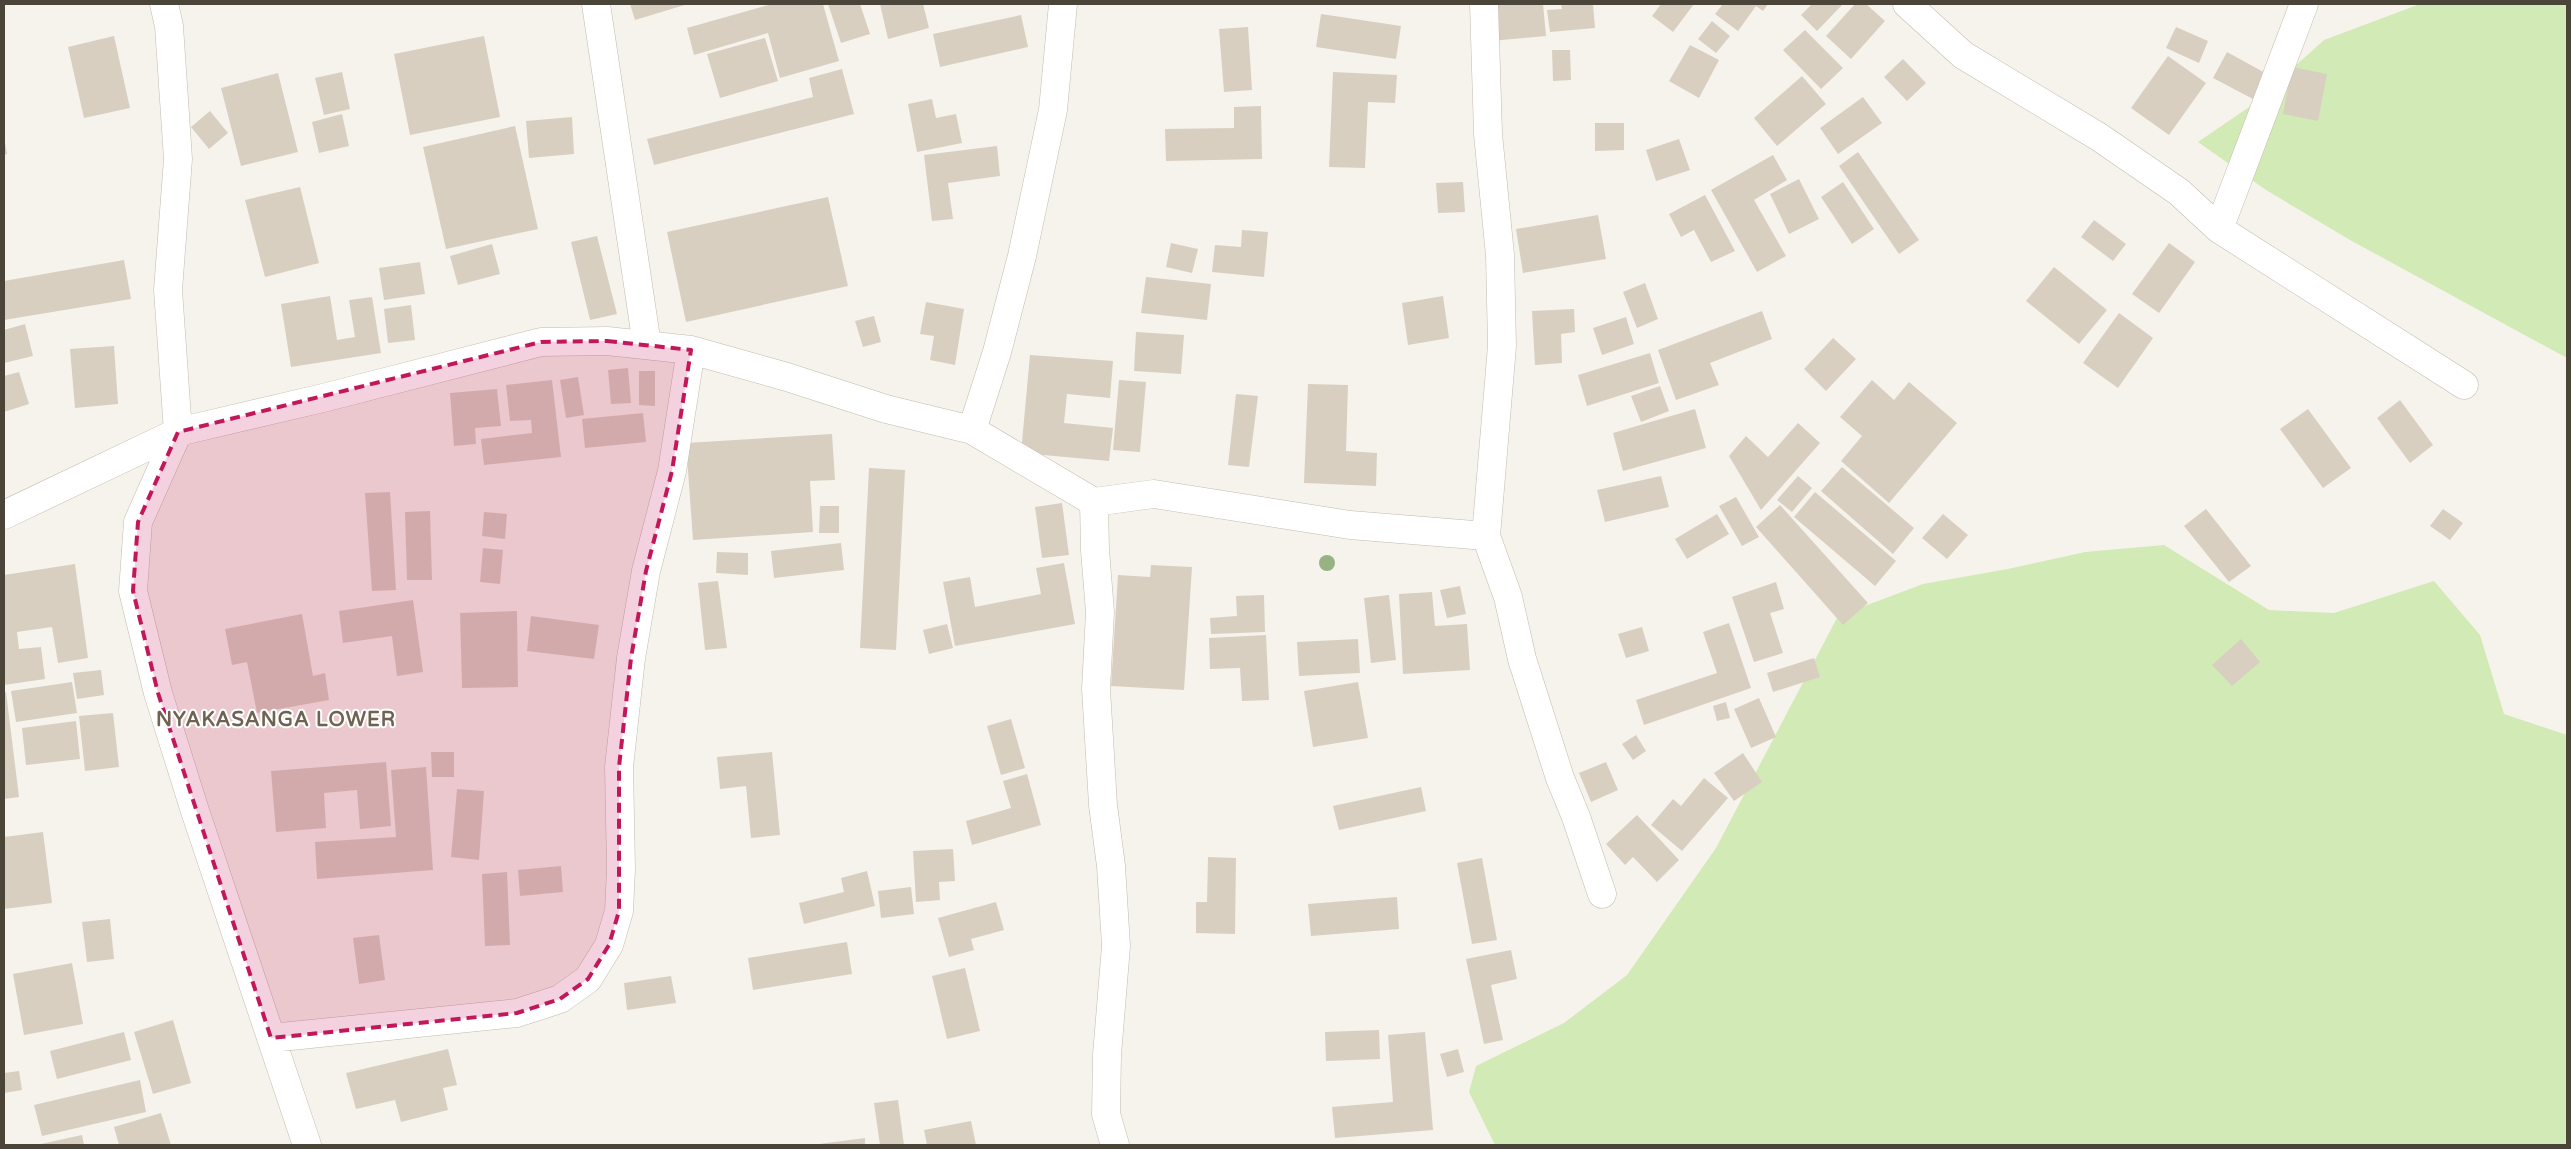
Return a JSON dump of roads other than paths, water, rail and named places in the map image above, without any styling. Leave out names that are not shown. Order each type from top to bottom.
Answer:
[{"type":"street","points":[[164,4],[169,26],[178,159],[168,290],[178,432],[138,522],[133,592],[158,693],[307,1145]]},
{"type":"street","points":[[596,4],[647,345]]},
{"type":"street","points":[[972,430],[997,352],[1022,256],[1053,110],[1062,4]]},
{"type":"street","points":[[1484,4],[1488,134],[1500,255],[1502,346],[1486,536],[1508,597],[1522,660],[1560,778],[1576,816],[1602,894]]},
{"type":"street","points":[[1907,4],[1964,55],[2099,137],[2179,192],[2219,229],[2464,385]]},
{"type":"street","points":[[2219,229],[2304,4]]},
{"type":"street","points":[[4,515],[178,432],[323,398],[541,342],[607,341],[691,350],[787,377],[886,409],[972,430],[1094,502],[1154,494],[1350,526],[1486,536]]},
{"type":"street","points":[[271,1038],[517,1013],[560,999],[588,978],[609,945],[619,911],[621,869],[619,767],[631,658],[646,572],[672,471],[691,350]]},
{"type":"street","points":[[1094,502],[1095,550],[1100,612],[1096,689],[1103,805],[1111,866],[1116,946],[1107,1055],[1106,1114],[1115,1145]]},
{"type":"district","name":"NYAKASANGA LOWER","points":[[276,720]]}]
